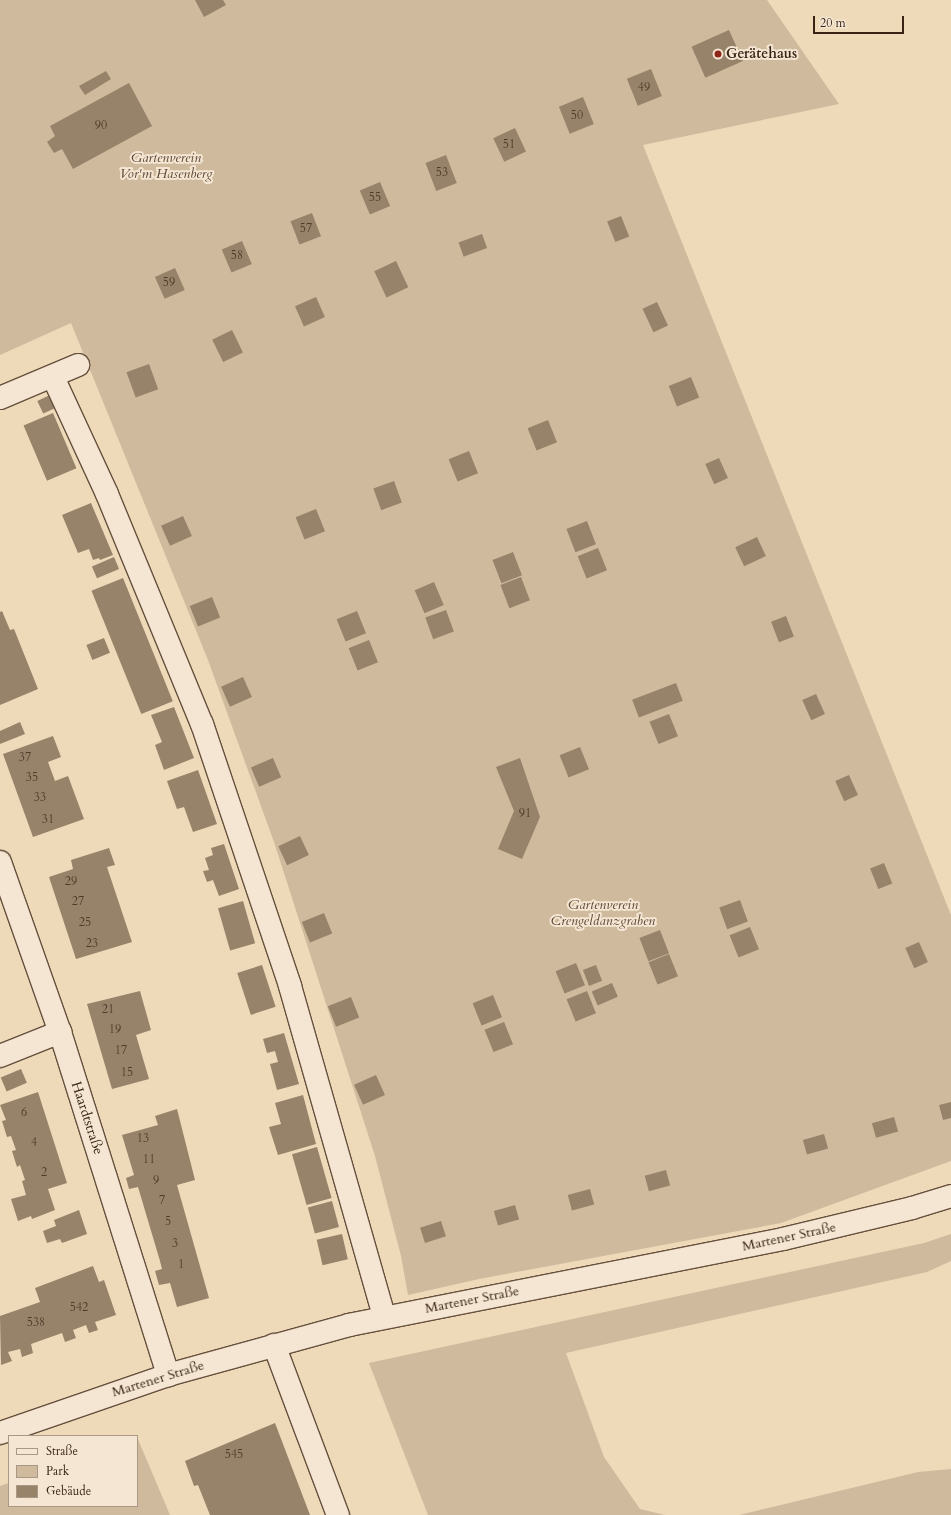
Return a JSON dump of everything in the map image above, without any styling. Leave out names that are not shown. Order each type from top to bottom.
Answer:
[{"type":"street","points":[[0,398],[53,378],[78,365]]},
{"type":"street","points":[[53,378],[107,494],[202,724],[290,986],[384,1317]]},
{"type":"street","name":"Haardtstraße","points":[[0,862],[60,1032],[168,1375]]},
{"type":"street","points":[[0,1056],[60,1032]]},
{"type":"street","name":"Martener Straße","points":[[0,1433],[168,1375],[274,1345],[384,1317],[783,1239],[912,1208],[951,1196]]},
{"type":"street","points":[[274,1345],[338,1515]]},
{"type":"green space","name":"Gartenverein Crengeldanzgraben","points":[[0,0],[767,0],[839,104],[643,145],[951,915],[951,1161],[781,1223],[479,1279],[408,1295],[401,1256],[375,1156],[274,842],[208,660],[71,323],[0,355]]},
{"type":"green space","points":[[951,1234],[951,1261],[927,1272],[566,1353],[604,1457],[640,1509],[665,1515],[428,1515],[369,1363],[924,1243]]},
{"type":"green space","points":[[138,1439],[170,1515],[0,1515],[0,1486],[8,1483],[8,1507],[138,1507]]},
{"type":"green space","points":[[951,1469],[951,1515],[739,1515],[918,1472]]},
{"type":"building","points":[[195,0],[223,0],[226,5],[204,17]]},
{"type":"building","name":"Gerätehaus","points":[[729,30],[743,61],[705,78],[692,47]]},
{"type":"building","points":[[651,69],[662,96],[638,106],[627,79]]},
{"type":"building","points":[[106,71],[111,79],[85,95],[79,86]]},
{"type":"building","points":[[129,83],[152,126],[73,169],[62,149],[54,153],[47,142],[55,136],[50,126]]},
{"type":"building","points":[[583,97],[594,124],[570,134],[559,107]]},
{"type":"building","points":[[515,128],[526,152],[504,162],[493,138]]},
{"type":"building","points":[[446,155],[457,183],[436,191],[425,163]]},
{"type":"building","points":[[380,182],[390,206],[370,215],[360,191]]},
{"type":"building","points":[[312,213],[321,236],[299,245],[291,221]]},
{"type":"building","points":[[621,216],[629,236],[615,242],[607,222]]},
{"type":"building","points":[[482,234],[487,248],[464,257],[459,243]]},
{"type":"building","points":[[242,241],[252,264],[232,273],[222,250]]},
{"type":"building","points":[[396,261],[408,287],[387,297],[374,271]]},
{"type":"building","points":[[175,268],[185,290],[165,299],[155,277]]},
{"type":"building","points":[[316,297],[325,317],[304,326],[295,306]]},
{"type":"building","points":[[657,302],[668,326],[653,332],[642,309]]},
{"type":"building","points":[[232,330],[243,352],[223,362],[212,340]]},
{"type":"building","points":[[149,364],[158,389],[136,398],[126,372]]},
{"type":"building","points":[[691,377],[699,397],[677,406],[669,386]]},
{"type":"building","points":[[50,395],[56,408],[43,414],[37,401]]},
{"type":"building","points":[[53,413],[76,468],[47,481],[24,426]]},
{"type":"building","points":[[548,420],[557,442],[537,450],[528,428]]},
{"type":"building","points":[[469,451],[478,473],[458,481],[449,459]]},
{"type":"building","points":[[719,458],[728,478],[714,484],[705,464]]},
{"type":"building","points":[[394,481],[402,503],[381,510],[373,489]]},
{"type":"building","points":[[91,503],[113,555],[100,560],[99,558],[93,560],[89,549],[78,553],[62,515]]},
{"type":"building","points":[[316,509],[325,531],[305,539],[296,517]]},
{"type":"building","points":[[183,516],[192,536],[170,546],[161,526]]},
{"type":"building","points":[[587,521],[596,544],[575,552],[566,529]]},
{"type":"building","points":[[757,537],[766,556],[744,566],[735,547]]},
{"type":"building","points":[[598,548],[607,570],[587,578],[578,556]]},
{"type":"building","points":[[513,552],[522,575],[501,583],[492,560]]},
{"type":"building","points":[[114,557],[119,569],[97,578],[92,566]]},
{"type":"building","points":[[521,577],[530,600],[509,608],[500,585]]},
{"type":"building","points":[[123,578],[173,701],[141,714],[91,591]]},
{"type":"building","points":[[434,582],[444,605],[424,613],[415,590]]},
{"type":"building","points":[[212,597],[220,617],[198,626],[190,606]]},
{"type":"building","points":[[446,610],[454,632],[433,639],[425,618]]},
{"type":"building","points":[[2,611],[10,630],[14,629],[38,689],[0,705],[0,612]]},
{"type":"building","points":[[357,611],[366,633],[346,641],[337,619]]},
{"type":"building","points":[[786,616],[794,637],[779,642],[771,622]]},
{"type":"building","points":[[104,638],[110,653],[92,660],[86,645]]},
{"type":"building","points":[[369,640],[378,662],[358,670],[349,648]]},
{"type":"building","points":[[243,677],[252,697],[230,707],[221,687]]},
{"type":"building","points":[[676,683],[683,701],[639,718],[632,700]]},
{"type":"building","points":[[816,694],[825,714],[811,720],[802,700]]},
{"type":"building","points":[[174,707],[194,758],[164,770],[155,745],[162,742],[151,715]]},
{"type":"building","points":[[669,714],[678,736],[659,744],[650,722]]},
{"type":"building","points":[[20,722],[25,734],[0,744],[0,731]]},
{"type":"building","points":[[53,736],[61,757],[48,762],[55,781],[68,776],[84,819],[33,837],[3,754]]},
{"type":"building","points":[[580,747],[589,769],[569,777],[560,755]]},
{"type":"building","points":[[273,758],[281,777],[259,787],[251,767]]},
{"type":"building","points":[[520,758],[540,817],[522,859],[498,849],[514,811],[496,767]]},
{"type":"building","points":[[198,770],[217,824],[193,832],[184,807],[177,809],[167,781]]},
{"type":"building","points":[[849,775],[858,795],[844,801],[835,781]]},
{"type":"building","points":[[300,836],[309,855],[287,865],[278,846]]},
{"type":"building","points":[[224,844],[239,889],[219,896],[213,880],[207,882],[203,871],[209,870],[205,858],[213,855],[211,848]]},
{"type":"building","points":[[109,848],[115,865],[107,867],[132,942],[76,959],[49,877],[73,869],[71,860]]},
{"type":"building","points":[[884,863],[892,883],[878,889],[870,869]]},
{"type":"building","points":[[740,900],[748,922],[727,929],[719,908]]},
{"type":"building","points":[[243,901],[255,943],[230,950],[218,908]]},
{"type":"building","points":[[324,913],[332,933],[310,942],[302,922]]},
{"type":"building","points":[[750,927],[759,949],[739,957],[730,935]]},
{"type":"building","points":[[660,930],[669,953],[648,961],[639,938]]},
{"type":"building","points":[[919,942],[928,962],[914,968],[905,948]]},
{"type":"building","points":[[669,954],[678,976],[658,984],[649,962]]},
{"type":"building","points":[[576,963],[585,985],[565,993],[556,971]]},
{"type":"building","points":[[262,965],[276,1007],[251,1015],[237,973]]},
{"type":"building","points":[[596,965],[602,981],[589,986],[583,970]]},
{"type":"building","points":[[612,983],[618,997],[598,1005],[592,992]]},
{"type":"building","points":[[140,991],[151,1030],[136,1035],[149,1079],[112,1089],[87,1004]]},
{"type":"building","points":[[587,991],[596,1013],[576,1021],[567,999]]},
{"type":"building","points":[[493,995],[502,1017],[482,1025],[473,1003]]},
{"type":"building","points":[[351,997],[359,1017],[336,1027],[328,1006]]},
{"type":"building","points":[[504,1022],[513,1044],[494,1052],[485,1030]]},
{"type":"building","points":[[284,1033],[299,1084],[277,1090],[270,1064],[278,1062],[275,1051],[267,1053],[263,1039]]},
{"type":"building","points":[[21,1069],[27,1083],[7,1091],[1,1078]]},
{"type":"building","points":[[376,1075],[385,1095],[363,1105],[354,1085]]},
{"type":"building","points":[[38,1092],[67,1183],[48,1189],[55,1210],[32,1219],[31,1216],[18,1221],[11,1199],[26,1195],[22,1181],[25,1180],[20,1165],[17,1167],[12,1151],[16,1150],[11,1136],[7,1137],[2,1121],[6,1120],[0,1105]]},
{"type":"building","points":[[303,1095],[316,1144],[278,1155],[269,1127],[281,1124],[275,1103]]},
{"type":"building","points":[[951,1102],[951,1118],[943,1120],[939,1105]]},
{"type":"building","points":[[177,1109],[195,1180],[177,1185],[209,1298],[177,1307],[170,1283],[159,1285],[155,1271],[162,1269],[138,1187],[129,1189],[126,1178],[134,1175],[122,1135],[158,1125],[155,1116]]},
{"type":"building","points":[[894,1117],[898,1131],[876,1138],[872,1123]]},
{"type":"building","points":[[824,1134],[828,1148],[807,1154],[803,1140]]},
{"type":"building","points":[[317,1147],[332,1198],[307,1205],[292,1154]]},
{"type":"building","points":[[666,1170],[670,1185],[649,1191],[645,1176]]},
{"type":"building","points":[[590,1189],[594,1204],[572,1210],[568,1195]]},
{"type":"building","points":[[332,1201],[339,1227],[315,1234],[308,1207]]},
{"type":"building","points":[[515,1205],[519,1219],[498,1225],[494,1211]]},
{"type":"building","points":[[79,1210],[87,1234],[62,1243],[60,1239],[47,1243],[43,1231],[56,1226],[54,1220]]},
{"type":"building","points":[[441,1221],[446,1236],[425,1243],[420,1228]]},
{"type":"building","points":[[342,1234],[348,1259],[323,1265],[317,1240]]},
{"type":"building","points":[[93,1266],[99,1282],[104,1280],[116,1315],[95,1322],[98,1330],[89,1333],[86,1325],[73,1330],[76,1338],[65,1342],[62,1333],[31,1344],[33,1353],[22,1357],[20,1349],[8,1352],[12,1361],[1,1365],[0,1316],[40,1302],[35,1288]]},
{"type":"building","points":[[275,1423],[310,1515],[210,1515],[198,1485],[194,1486],[185,1461]]},
{"type":"place","name":"Gerätehaus","points":[[718,54]]},
{"type":"park label","name":"Gartenverein Vor'm Hasenberg","points":[[166,166]]}]
